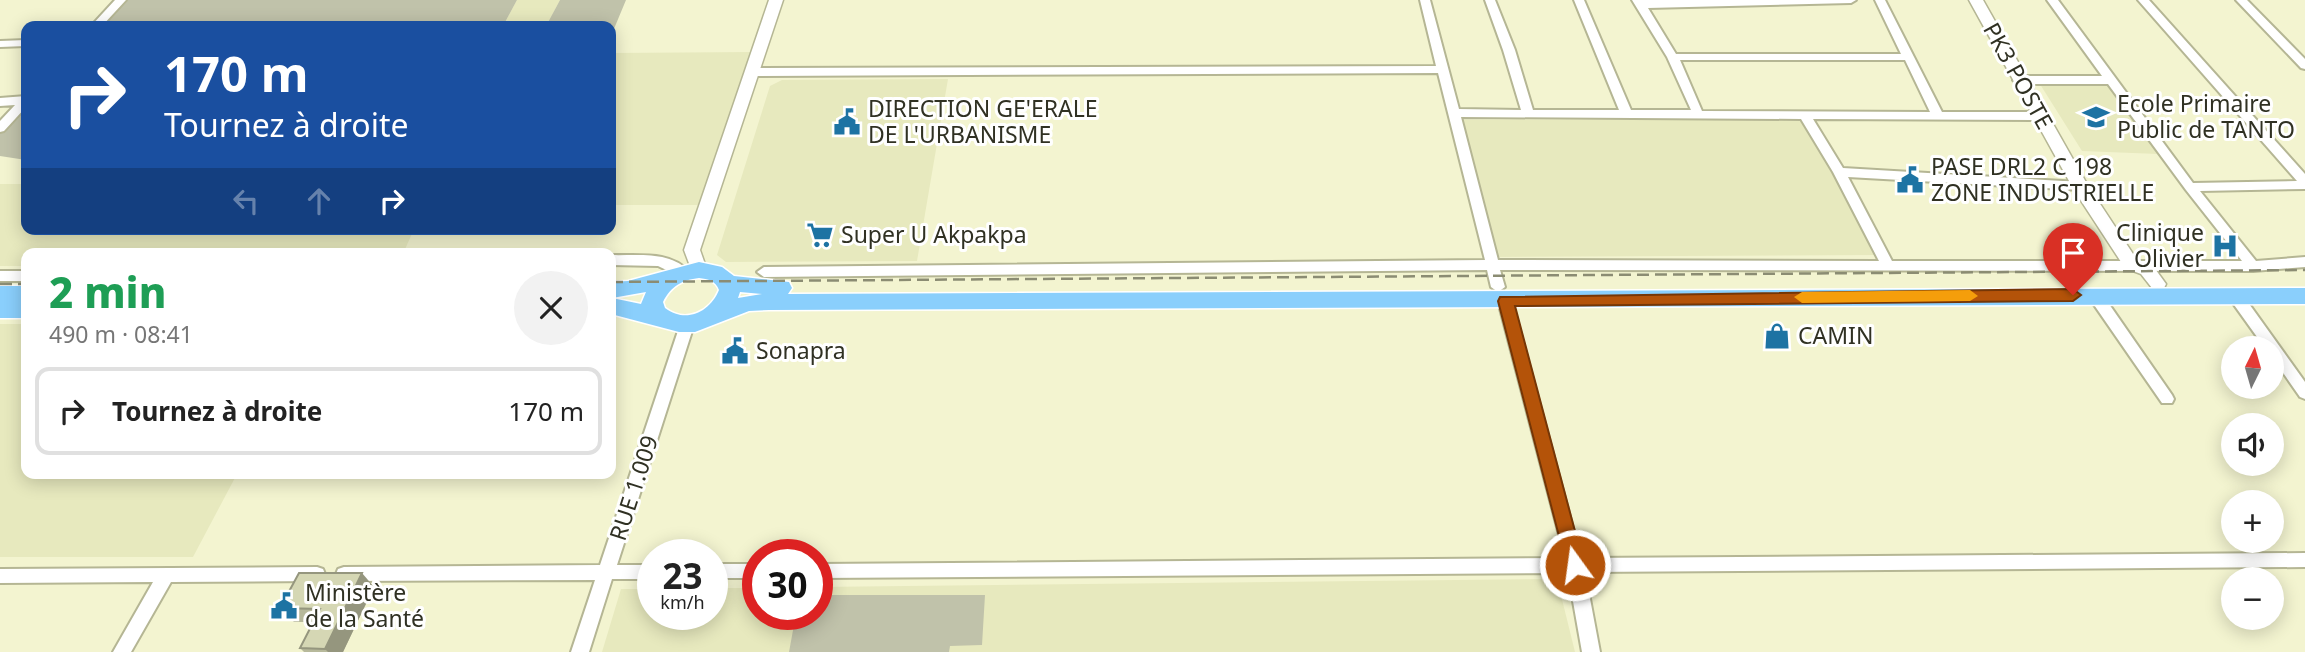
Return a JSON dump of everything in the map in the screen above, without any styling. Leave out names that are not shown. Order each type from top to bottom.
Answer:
[{"type":"highway","points":[[657,316],[653,309],[654,297],[661,286],[686,273]]},
{"type":"highway","points":[[616,290],[686,273],[716,273],[728,284],[769,288],[2305,283]]},
{"type":"highway","points":[[717,313],[729,298],[728,284]]},
{"type":"highway","points":[[616,307],[657,316],[670,323],[687,325],[748,303],[1499,284],[2237,298],[2305,296]]},
{"type":"highway","points":[[0,294],[21,294]]},
{"type":"highway","points":[[0,310],[21,310]]},
{"type":"street","points":[[101,21],[121,0]]},
{"type":"street","points":[[616,260],[661,261],[686,273],[776,0]]},
{"type":"street","points":[[1425,0],[1575,565],[1591,652]]},
{"type":"street","points":[[1490,0],[1528,113]]},
{"type":"street","points":[[1579,0],[1627,114]]},
{"type":"street","points":[[1638,3],[1851,0]]},
{"type":"street","points":[[1880,0],[1938,116]]},
{"type":"street","name":"PK3 POSTE","points":[[1976,0],[2080,186],[2131,264],[2147,270],[2158,284]]},
{"type":"street","points":[[2052,0],[2190,187],[2253,266]]},
{"type":"street","points":[[2143,0],[2305,183]]},
{"type":"street","points":[[2241,0],[2305,66]]},
{"type":"street","points":[[1638,3],[1673,57],[1698,114]]},
{"type":"street","points":[[0,44],[21,43]]},
{"type":"street","points":[[1673,57],[1909,57]]},
{"type":"street","points":[[752,72],[1443,69]]},
{"type":"street","points":[[2019,80],[2110,80]]},
{"type":"street","points":[[0,102],[21,101]]},
{"type":"street","points":[[0,128],[21,106]]},
{"type":"street","points":[[1454,113],[2040,116]]},
{"type":"street","points":[[1805,115],[1839,172],[1887,264]]},
{"type":"street","points":[[1839,172],[2080,186]]},
{"type":"street","points":[[2190,187],[2305,183]]},
{"type":"street","points":[[764,272],[1037,267],[1499,284],[1887,264],[2253,266],[2305,262]]},
{"type":"street","points":[[0,276],[21,276]]},
{"type":"street","points":[[2095,295],[2167,399]]},
{"type":"street","points":[[2237,298],[2305,393]]},
{"type":"street","name":"RUE 1.009","points":[[580,652],[687,325]]},
{"type":"street","points":[[833,570],[2305,560]]},
{"type":"street","points":[[0,576],[637,572]]},
{"type":"street","points":[[122,652],[166,575]]},
{"type":"shaded area","points":[[125,0],[517,0],[506,21],[105,21]]},
{"type":"shaded area","points":[[517,0],[560,0],[549,21],[506,21]]},
{"type":"shaded area","points":[[560,0],[626,0],[616,24],[616,21],[549,21]]},
{"type":"shaded area","points":[[753,52],[701,205],[616,205],[616,53]]},
{"type":"shaded area","points":[[948,79],[917,261],[726,262],[717,255],[770,86],[782,80]]},
{"type":"shaded area","name":"Ecole Primaire Public de TANTO","points":[[2038,81],[2108,83],[2158,154],[2082,151]]},
{"type":"shaded area","points":[[21,109],[21,159],[0,156],[0,132]]},
{"type":"shaded area","points":[[1803,119],[1878,255],[1494,257],[1457,120]]},
{"type":"shaded area","points":[[0,184],[21,184],[21,235],[411,235],[406,248],[21,248],[21,266],[0,266]]},
{"type":"shaded area","points":[[0,324],[21,324],[21,479],[234,479],[193,557],[0,557]]},
{"type":"shaded area","points":[[1557,579],[1575,652],[602,652],[621,589],[637,589],[637,630],[728,630],[728,588],[742,588],[742,630],[833,630],[833,587]]},
{"type":"shaded area","points":[[833,595],[985,595],[982,645],[950,646],[949,652],[789,652],[793,630],[833,630]]},
{"type":"building","points":[[299,573],[362,573],[325,649],[300,648],[320,609],[280,608]]},
{"type":"railway","points":[[616,282],[2305,270]]},
{"type":"railway","points":[[0,284],[21,284]]},
{"type":"slow traffic","points":[[1802,297],[1970,296]]},
{"type":"place","name":"Ecole Primaire Public de TANTO","points":[[2096,117]]},
{"type":"place","name":"DIRECTION GE'ERALE DE L'URBANISME","points":[[847,122]]},
{"type":"place","name":"PASE DRL2 C 198 ZONE INDUSTRIELLE","points":[[1910,180]]},
{"type":"place","name":"Super U Akpakpa","points":[[820,235]]},
{"type":"place","name":"Clinique Olivier","points":[[2225,246]]},
{"type":"place","name":"CAMIN","points":[[1777,336]]},
{"type":"place","name":"Sonapra","points":[[735,351]]},
{"type":"place","name":"Ministère de la Santé","points":[[284,606]]},
{"type":"route","points":[[1575,565],[1505,301],[2073,295]]}]
